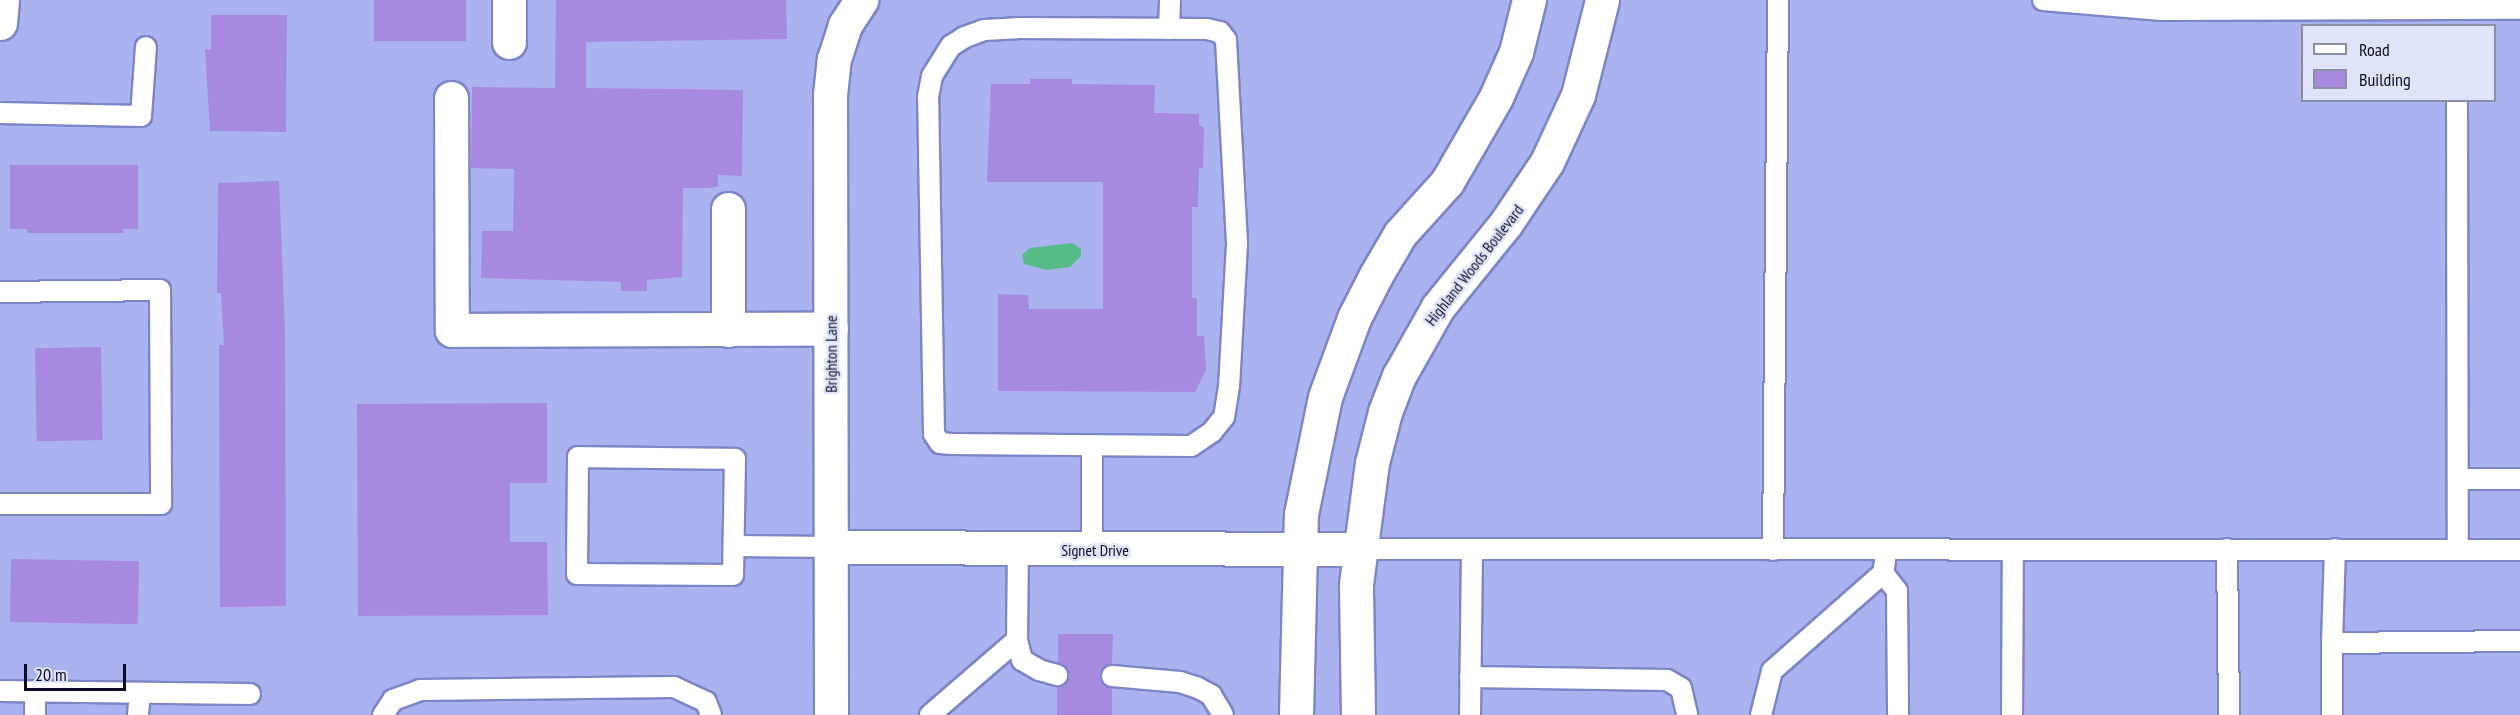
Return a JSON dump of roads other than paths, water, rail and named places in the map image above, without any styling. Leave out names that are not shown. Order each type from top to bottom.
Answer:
[{"type":"street","points":[[0,23],[2,0]]},
{"type":"street","points":[[509,0],[509,42]]},
{"type":"street","name":"Brighton Lane","points":[[831,715],[830,95],[834,59],[846,25],[861,0]]},
{"type":"street","points":[[1296,715],[1301,514],[1315,435],[1354,318],[1400,234],[1447,182],[1474,141],[1516,52],[1529,0]]},
{"type":"street","name":"Highland Woods Boulevard","points":[[1358,715],[1356,584],[1360,549],[1372,463],[1399,376],[1438,307],[1506,223],[1547,162],[1578,95],[1602,0]]},
{"type":"street","points":[[451,98],[452,330],[831,329]]},
{"type":"street","points":[[728,209],[728,330]]},
{"type":"street","name":"Signet Drive","points":[[831,547],[1092,551],[1360,549]]},
{"type":"lane","points":[[1169,29],[1170,0]]},
{"type":"lane","points":[[1773,550],[1778,0]]},
{"type":"lane","points":[[2043,0],[2162,10],[2456,17],[2520,9]]},
{"type":"lane","points":[[1207,29],[1220,32],[1226,40],[1237,244],[1224,417],[1212,432],[1191,446],[1092,445],[946,444],[940,443],[934,434],[928,98],[932,76],[951,46],[984,30],[1207,29]]},
{"type":"lane","points":[[0,113],[141,116],[147,47]]},
{"type":"lane","points":[[2457,102],[2458,549]]},
{"type":"lane","points":[[0,292],[160,290],[161,504],[0,504]]},
{"type":"lane","points":[[1092,445],[1092,551]]},
{"type":"lane","points":[[578,457],[735,459],[734,546],[733,575],[577,574],[578,457]]},
{"type":"lane","points":[[2459,478],[2520,479]]},
{"type":"lane","points":[[734,546],[831,547]]},
{"type":"lane","points":[[1018,549],[1017,640],[1022,660],[1039,670],[1058,675]]},
{"type":"lane","points":[[1360,549],[2520,550]]},
{"type":"lane","points":[[1470,715],[1472,549]]},
{"type":"lane","points":[[2227,549],[2229,715]]},
{"type":"lane","points":[[2332,715],[2335,549]]},
{"type":"lane","points":[[1761,715],[1772,671],[1883,573],[1888,550]]},
{"type":"lane","points":[[2012,715],[2013,551]]},
{"type":"lane","points":[[1883,573],[1897,591],[1898,715]]},
{"type":"lane","points":[[930,715],[1017,640]]},
{"type":"lane","points":[[2332,643],[2520,641]]},
{"type":"lane","points":[[1112,676],[1180,682],[1198,688],[1211,695],[1223,715]]},
{"type":"lane","points":[[1470,677],[1667,680],[1681,688],[1687,715]]},
{"type":"lane","points":[[383,715],[393,700],[420,690],[674,687],[706,702],[711,715]]},
{"type":"lane","points":[[0,691],[250,694]]},
{"type":"lane","points":[[35,691],[35,715]]},
{"type":"lane","points":[[138,715],[140,693]]}]
